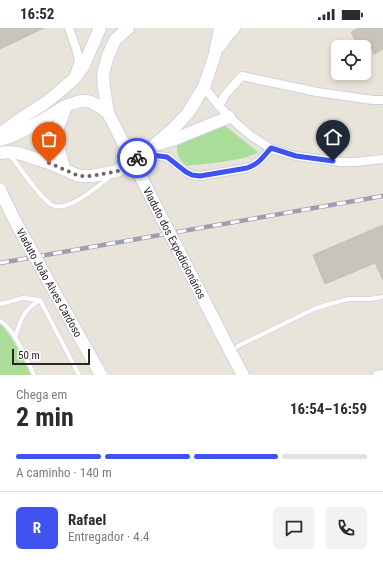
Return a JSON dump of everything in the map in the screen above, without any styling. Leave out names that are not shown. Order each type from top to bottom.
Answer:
[{"type":"main road","points":[[0,134],[48,102],[73,80],[83,67],[100,28]]},
{"type":"main road","points":[[108,113],[103,74],[108,56],[115,40],[128,28]]},
{"type":"main road","points":[[0,154],[18,152],[79,176],[92,176],[118,171],[148,150],[174,128],[188,113],[204,87],[215,54],[220,28]]},
{"type":"main road","points":[[215,54],[228,34],[234,28]]},
{"type":"main road","points":[[0,140],[27,129],[72,103],[84,100],[94,102],[108,113]]},
{"type":"main road","points":[[65,170],[59,151],[58,128],[66,106]]},
{"type":"main road","name":"Viaduto dos Expedicionários","points":[[108,113],[243,375]]},
{"type":"main road","points":[[148,150],[229,117]]},
{"type":"main road","name":"Viaduto João Alves Cardoso","points":[[0,190],[16,223],[101,375]]},
{"type":"street","points":[[69,28],[79,60],[73,80]]},
{"type":"street","points":[[218,106],[225,95],[242,76],[317,92],[372,100],[383,100]]},
{"type":"street","points":[[204,87],[218,106],[229,117],[250,135],[271,148],[296,156],[342,162],[383,159]]},
{"type":"street","points":[[148,150],[167,157],[192,175],[200,176],[254,166],[271,148]]},
{"type":"street","points":[[377,375],[383,374]]},
{"type":"lane","points":[[0,154],[8,155],[14,160],[44,198],[53,206],[65,206],[85,196],[118,171]]},
{"type":"lane","points":[[230,351],[314,309],[348,299],[370,299],[383,297]]},
{"type":"lane","points":[[0,304],[23,298],[40,300]]},
{"type":"lane","points":[[15,337],[23,315],[31,306],[40,300]]},
{"type":"lane","points":[[40,300],[78,375]]},
{"type":"lane","points":[[0,321],[4,323],[15,337],[34,375]]},
{"type":"green space","points":[[223,124],[258,152],[245,158],[235,160],[187,166],[179,158],[177,142]]},
{"type":"green space","points":[[0,324],[13,340],[31,375],[0,375]]},
{"type":"building","points":[[0,28],[44,28],[0,49]]},
{"type":"building","points":[[359,28],[383,28],[383,49],[374,54],[371,47],[371,40],[355,40],[351,32]]},
{"type":"building","points":[[383,225],[383,280],[375,263],[325,284],[313,255]]},
{"type":"railway","points":[[0,263],[383,196]]},
{"type":"way so far","points":[[49,163],[79,176],[92,176],[118,171],[137,158]]},
{"type":"route","points":[[137,158],[144,154],[167,157],[186,172],[192,175],[200,176],[254,166],[271,148],[296,156],[333,161]]}]
